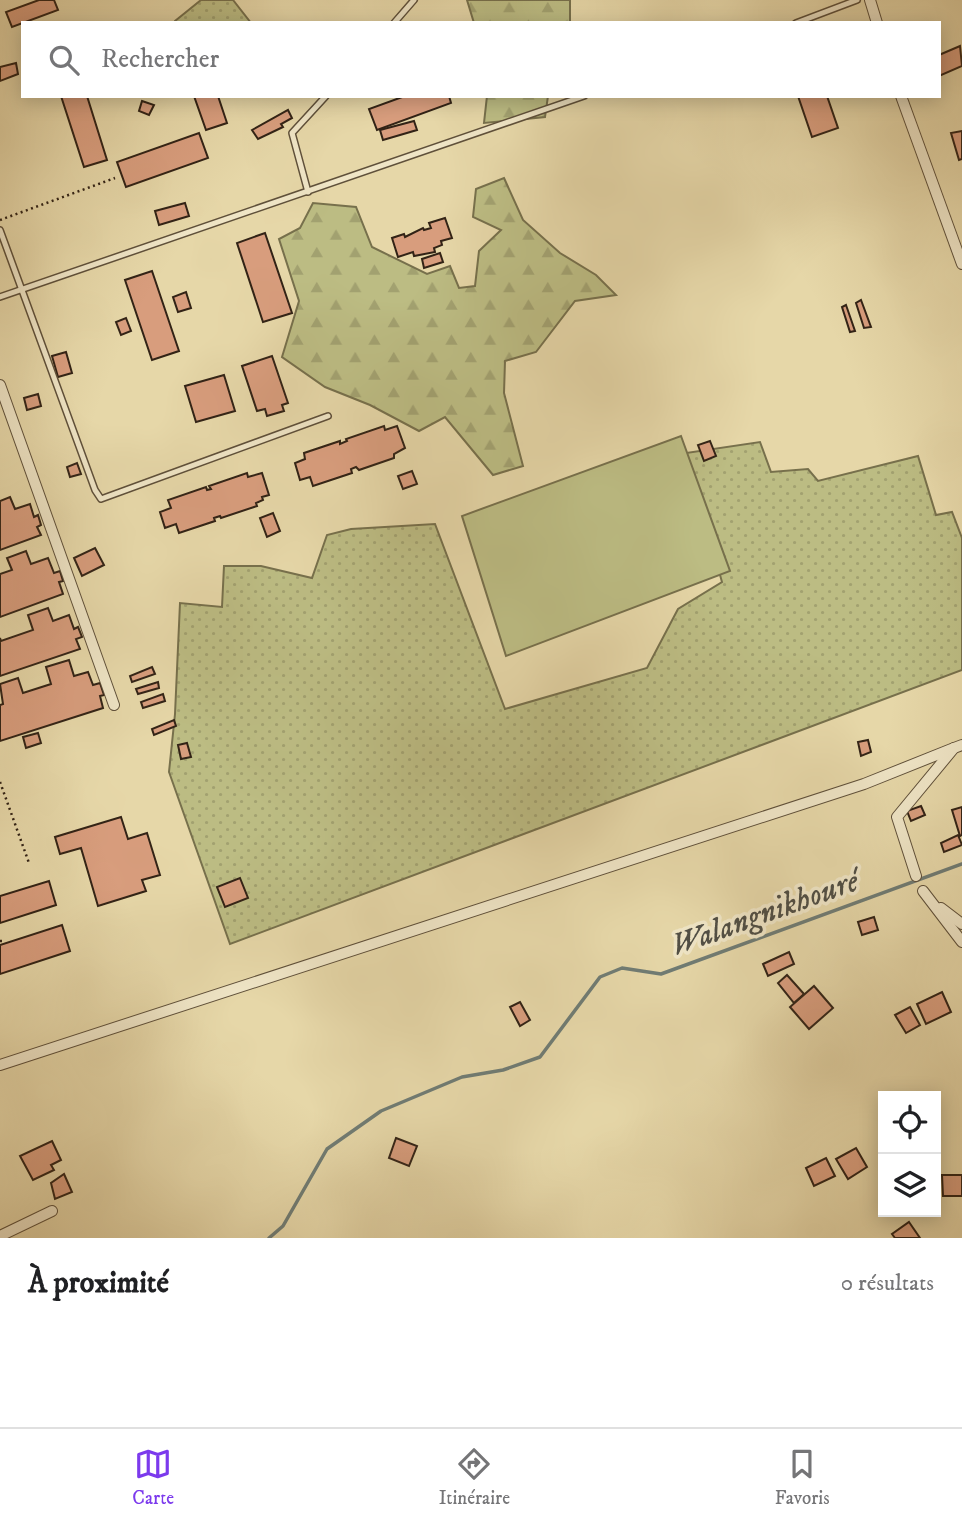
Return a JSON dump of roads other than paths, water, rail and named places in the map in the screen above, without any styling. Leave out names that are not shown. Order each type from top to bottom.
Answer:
[{"type":"street","points":[[870,0],[876,21]]},
{"type":"street","points":[[902,98],[962,264]]},
{"type":"street","points":[[0,385],[114,705]]},
{"type":"street","points":[[916,876],[897,817],[958,746]]},
{"type":"street","points":[[0,1065],[864,784],[958,746]]},
{"type":"street","points":[[962,924],[923,891],[962,942]]},
{"type":"street","points":[[0,1236],[52,1211]]},
{"type":"lane","points":[[396,21],[414,0]]},
{"type":"lane","points":[[801,21],[857,0]]},
{"type":"lane","points":[[308,192],[292,134],[324,98]]},
{"type":"lane","points":[[0,297],[578,98]]},
{"type":"lane","points":[[0,230],[95,490],[101,499],[328,416]]},
{"type":"waterway","name":"Walangnikhouré","points":[[269,1238],[283,1226],[327,1149],[381,1111],[462,1077],[503,1070],[540,1057],[600,977],[622,968],[661,974],[962,864]]}]
